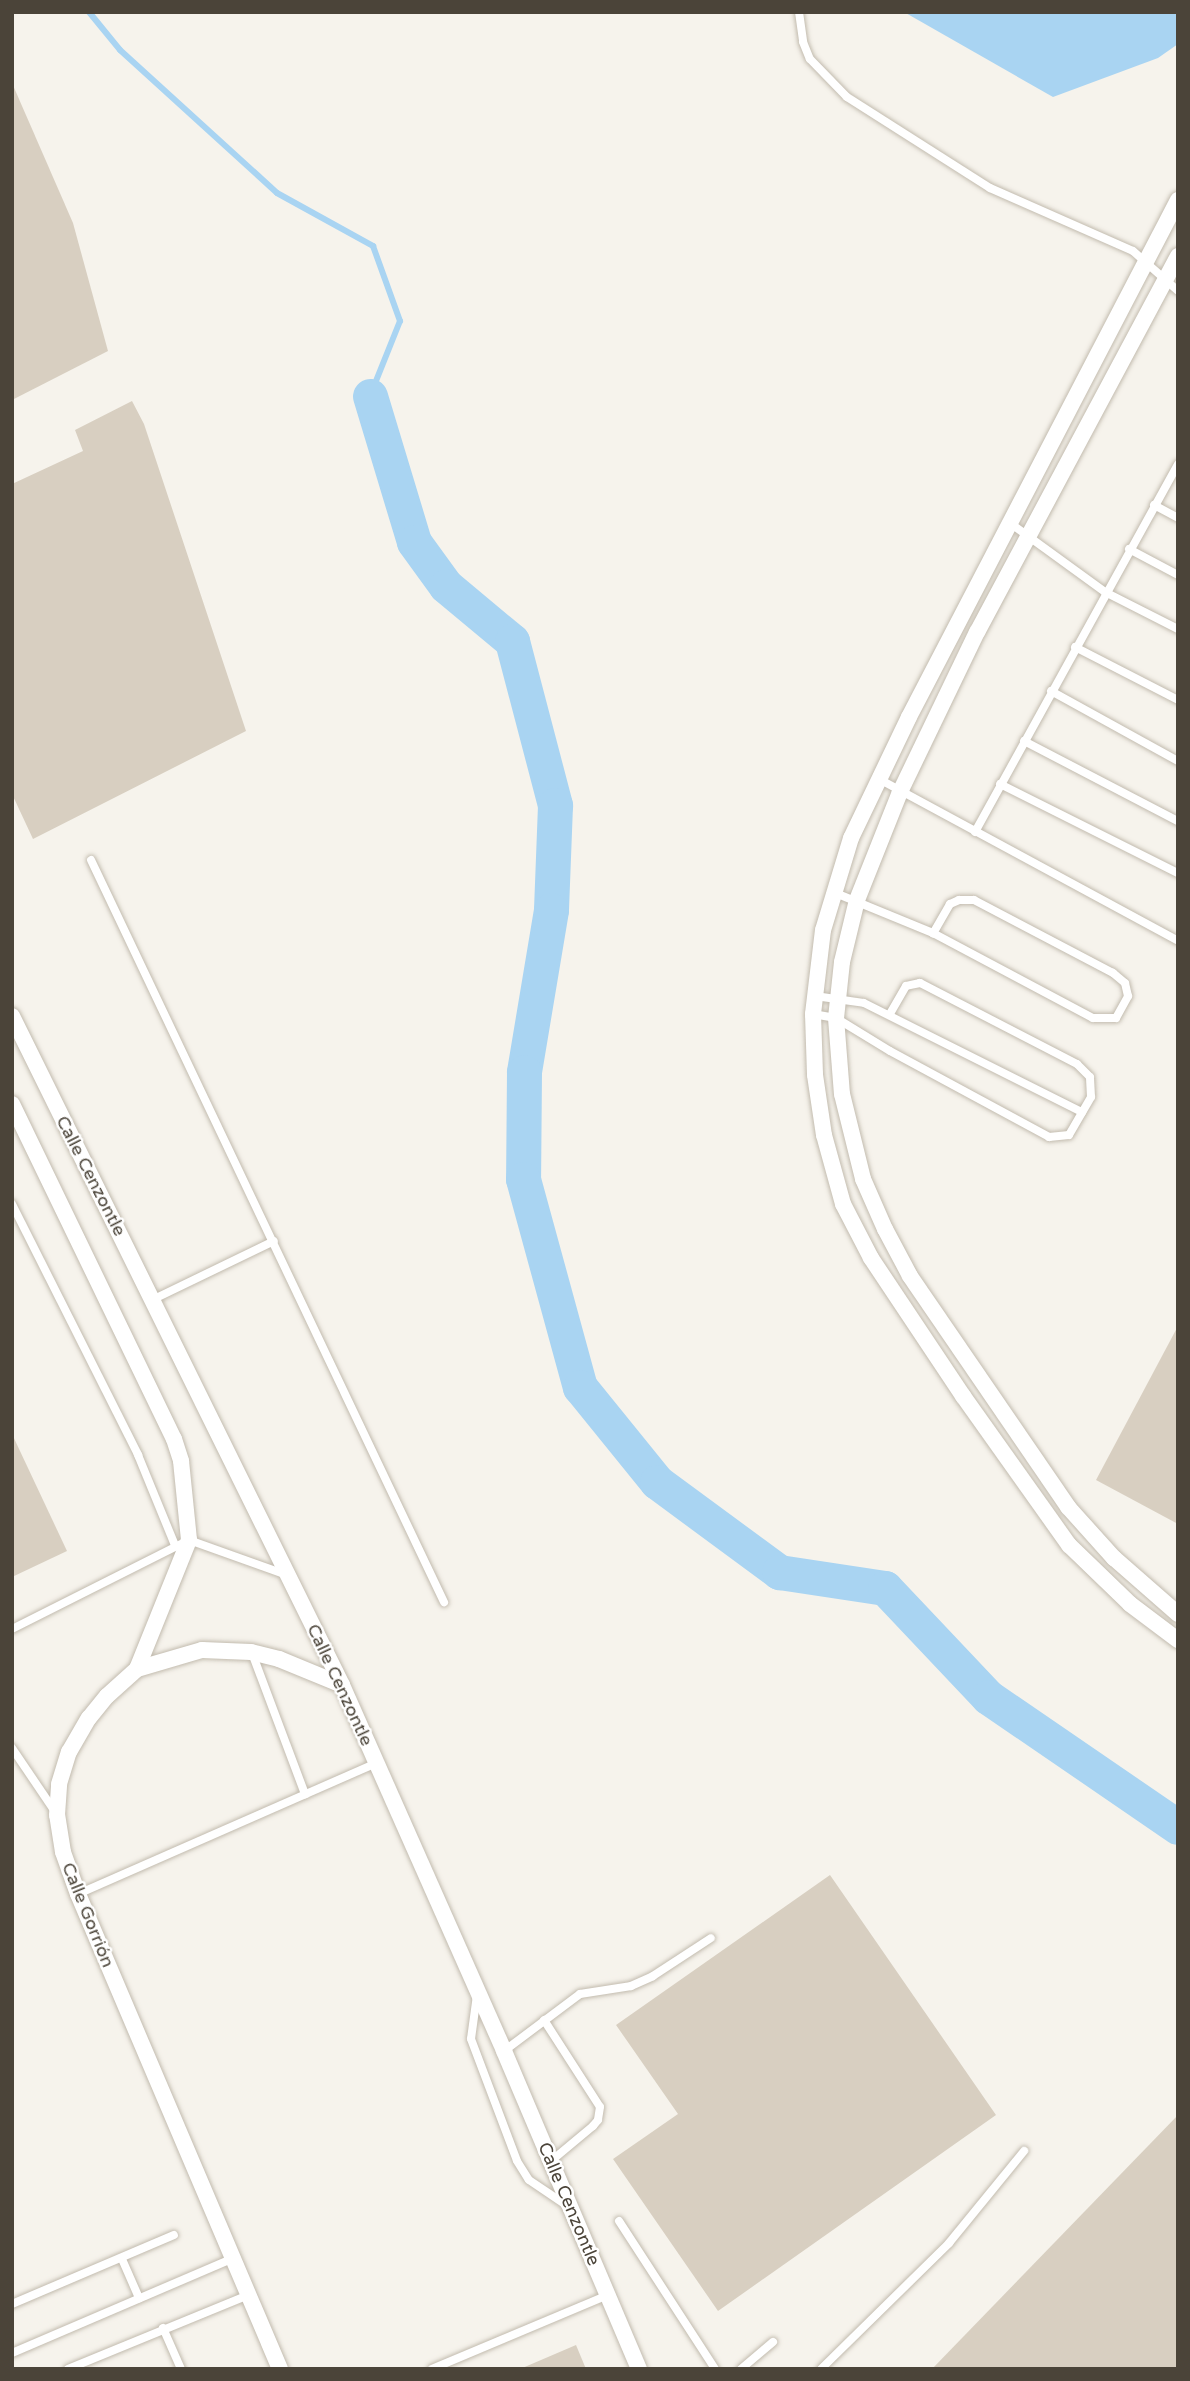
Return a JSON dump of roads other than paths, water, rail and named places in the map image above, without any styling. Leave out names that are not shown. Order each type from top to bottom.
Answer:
[{"type":"street","points":[[1178,200],[879,779],[852,838],[823,930],[813,1014],[816,1075],[824,1135],[844,1204],[871,1258],[963,1396],[1069,1545],[1130,1604],[1178,1640]]},
{"type":"street","points":[[1178,256],[977,632],[900,792],[857,900],[842,962],[836,1018],[842,1094],[863,1178],[910,1276],[1068,1507],[1114,1558],[1178,1614]]},
{"type":"street","name":"Calle Cenzontle","points":[[12,1016],[154,1299],[342,1685],[504,2051],[639,2369]]},
{"type":"street","points":[[12,1104],[174,1439],[185,1490],[182,1542],[137,1669]]},
{"type":"street","name":"Calle Gorrión","points":[[280,2369],[78,1894],[63,1852],[57,1815],[59,1784],[69,1752],[95,1710],[137,1669],[202,1650],[251,1652],[342,1685]]},
{"type":"lane","points":[[799,12],[803,42],[810,59],[847,97],[990,188],[1066,223],[1123,244],[1148,261],[1164,280],[1178,290]]},
{"type":"lane","points":[[975,832],[1178,464]]},
{"type":"lane","points":[[1154,505],[1178,518]]},
{"type":"lane","points":[[1010,523],[1105,592],[1178,629]]},
{"type":"lane","points":[[1129,549],[1178,575]]},
{"type":"lane","points":[[1075,647],[1178,701]]},
{"type":"lane","points":[[1051,691],[1178,761]]},
{"type":"lane","points":[[1024,741],[1178,821]]},
{"type":"lane","points":[[879,779],[1178,941]]},
{"type":"lane","points":[[1000,784],[1178,873]]},
{"type":"lane","points":[[91,860],[444,1602]]},
{"type":"lane","points":[[833,892],[933,933],[1093,1018],[1116,1018],[1128,996],[1125,984],[1113,973],[974,900],[959,900],[950,904],[933,933]]},
{"type":"lane","points":[[813,1014],[836,1018],[890,1051],[1049,1137],[1069,1135],[1092,1092],[1087,1071],[930,988],[915,983],[906,986],[890,1014]]},
{"type":"lane","points":[[815,996],[864,1003],[890,1014],[1082,1112]]},
{"type":"lane","points":[[12,1204],[182,1542],[289,1576]]},
{"type":"lane","points":[[154,1299],[274,1241]]},
{"type":"lane","points":[[12,1629],[137,1568],[182,1542]]},
{"type":"lane","points":[[251,1652],[305,1794]]},
{"type":"lane","points":[[12,1748],[57,1815]]},
{"type":"lane","points":[[78,1894],[376,1763]]},
{"type":"lane","points":[[504,2051],[580,1994],[617,1990],[653,1976],[711,1938]]},
{"type":"lane","points":[[477,1992],[470,2022],[471,2039],[517,2161],[536,2186],[571,2208]]},
{"type":"lane","points":[[544,2020],[600,2107],[598,2120],[593,2126],[551,2161]]},
{"type":"lane","points":[[821,2369],[949,2243],[1024,2151]]},
{"type":"lane","points":[[619,2221],[715,2369]]},
{"type":"lane","points":[[12,2304],[174,2235]]},
{"type":"lane","points":[[122,2259],[139,2298]]},
{"type":"lane","points":[[12,2353],[231,2259]]},
{"type":"lane","points":[[68,2369],[248,2295]]},
{"type":"lane","points":[[432,2369],[608,2295]]},
{"type":"lane","points":[[163,2328],[181,2369]]},
{"type":"lane","points":[[741,2369],[773,2343]]},
{"type":"water","points":[[904,12],[1178,12],[1178,44],[1158,58],[1053,97]]},
{"type":"waterway","points":[[89,12],[120,50],[277,193],[373,246],[400,321],[370,396]]},
{"type":"waterway","points":[[370,396],[414,542],[446,586],[512,641],[555,805],[551,910],[524,1072],[523,1179],[580,1387],[657,1482],[779,1572],[885,1588],[988,1697],[1178,1827]]}]
